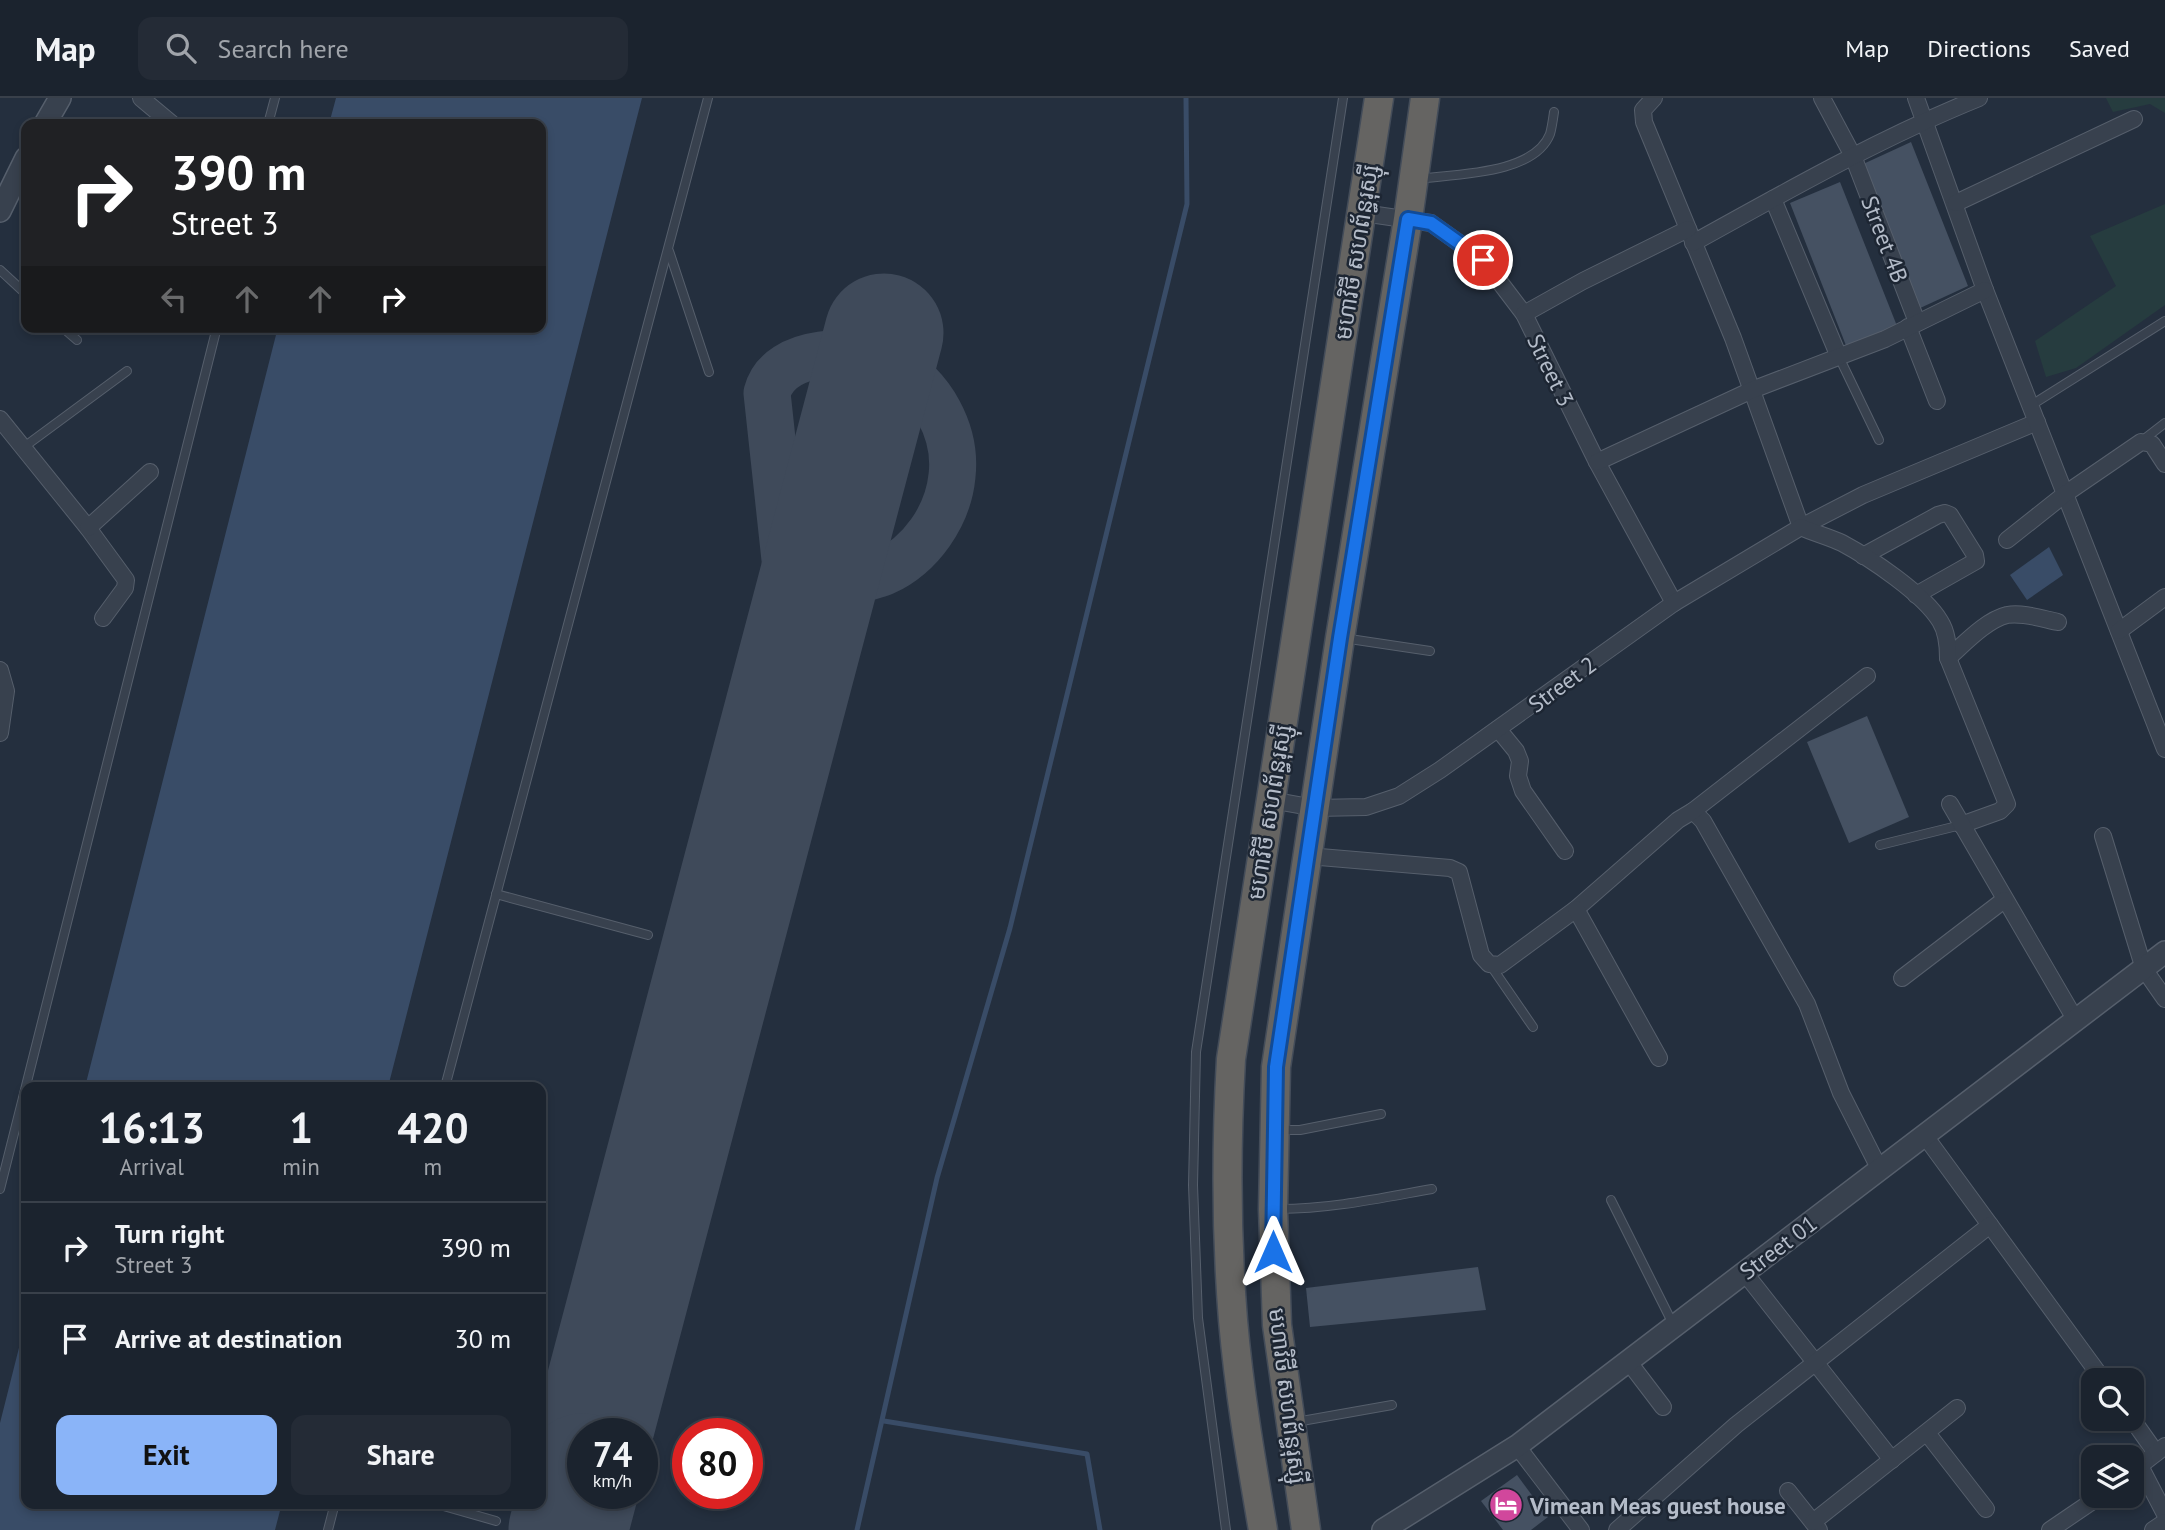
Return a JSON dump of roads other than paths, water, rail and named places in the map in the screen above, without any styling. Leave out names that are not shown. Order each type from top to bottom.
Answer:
[{"type":"highway","name":"មហាវិថី សហព័ន្ធរុស្ស៊ី","points":[[1263,1530],[1246,1427],[1233,1321],[1227,1210],[1227,1127],[1231,1059],[1379,98]]},
{"type":"highway","name":"មហាវិថី សហព័ន្ធរុស្ស៊ី","points":[[1306,1530],[1277,1325],[1273,1209],[1276,1067],[1425,98]]},
{"type":"street","points":[[48,119],[60,98]]},
{"type":"street","points":[[141,98],[166,119]]},
{"type":"street","points":[[1654,98],[1643,110],[1644,122],[1733,338],[1801,527],[1840,542],[1863,556],[1916,595],[1942,622],[1948,639],[1948,658],[2007,804],[2000,811],[1961,825]]},
{"type":"street","name":"Street 4B","points":[[1822,98],[1853,156],[1937,401]]},
{"type":"street","points":[[1916,98],[1956,203],[1985,290],[2119,631],[2162,730],[2165,749]]},
{"type":"street","points":[[1524,314],[1583,281],[1773,199],[1924,121],[1979,98]]},
{"type":"street","points":[[1956,203],[2134,119]]},
{"type":"street","points":[[0,211],[6,178],[21,163]]},
{"type":"street","points":[[1773,199],[1839,357]]},
{"type":"street","name":"Street 3","points":[[1363,213],[1431,223],[1483,260],[1524,314],[1597,462],[1674,603]]},
{"type":"street","points":[[1597,462],[1752,390],[1839,357],[1985,290]]},
{"type":"street","points":[[0,419],[88,528],[127,584],[103,618]]},
{"type":"street","name":"Street 2","points":[[1271,800],[1315,808],[1366,807],[1399,796],[1674,603],[1801,527],[1863,495],[2037,422]]},
{"type":"street","points":[[2007,540],[2065,494],[2141,442],[2151,444],[2165,464]]},
{"type":"street","points":[[88,528],[137,487],[150,472]]},
{"type":"street","points":[[1863,556],[1938,515],[1950,514],[1976,561],[1916,595]]},
{"type":"street","points":[[2119,631],[2165,597]]},
{"type":"street","points":[[1948,658],[1989,625],[2008,615],[2030,616],[2057,622]]},
{"type":"street","points":[[0,670],[6,691],[0,733]]},
{"type":"street","points":[[1308,856],[1450,868],[1459,872],[1481,956],[1489,964],[1500,965],[1576,909],[1678,820],[1867,676]]},
{"type":"street","points":[[1498,729],[1516,751],[1520,761],[1518,776],[1523,791],[1565,851]]},
{"type":"street","points":[[1950,804],[2075,1019]]},
{"type":"street","points":[[1693,811],[1703,821],[1807,1004],[1840,1093],[1880,1170]]},
{"type":"street","points":[[2103,835],[2144,969],[2165,999]]},
{"type":"street","points":[[1902,978],[2004,900]]},
{"type":"street","points":[[1576,909],[1659,1058]]},
{"type":"street","name":"Street 01","points":[[1383,1530],[1517,1446],[2165,952]]},
{"type":"street","points":[[1925,1136],[2094,1368]]},
{"type":"street","points":[[1617,1530],[1726,1434],[1990,1225]]},
{"type":"street","points":[[1744,1272],[1892,1460]]},
{"type":"street","points":[[1628,1361],[1663,1407]]},
{"type":"street","points":[[1788,1491],[1816,1526],[1892,1460],[1958,1408]]},
{"type":"street","points":[[2143,1431],[2161,1450],[2144,1463]]},
{"type":"street","points":[[1927,1433],[1986,1509]]},
{"type":"street","points":[[1517,1446],[1581,1530]]},
{"type":"street","points":[[2144,1481],[2165,1514]]},
{"type":"street","points":[[2050,1530],[2082,1508]]},
{"type":"street","points":[[2153,1530],[2165,1522]]},
{"type":"lane","points":[[269,119],[275,98]]},
{"type":"lane","points":[[446,1082],[708,98]]},
{"type":"lane","points":[[1226,1530],[1198,1318],[1194,1185],[1196,1052],[1343,98]]},
{"type":"lane","points":[[1414,180],[1510,167],[1537,151],[1550,135],[1554,113]]},
{"type":"lane","points":[[669,251],[709,372]]},
{"type":"lane","points":[[0,270],[21,289]]},
{"type":"lane","points":[[2030,406],[2165,321]]},
{"type":"lane","points":[[69,333],[77,340]]},
{"type":"lane","points":[[27,1082],[215,333]]},
{"type":"lane","points":[[1839,357],[1879,440]]},
{"type":"lane","points":[[24,447],[127,371]]},
{"type":"lane","points":[[2141,442],[2165,423]]},
{"type":"lane","points":[[1340,638],[1430,651]]},
{"type":"lane","points":[[1881,845],[1961,825]]},
{"type":"lane","points":[[496,894],[648,936]]},
{"type":"lane","points":[[1489,964],[1533,1027]]},
{"type":"lane","points":[[0,1189],[21,1106]]},
{"type":"lane","points":[[1274,1129],[1300,1130],[1381,1114]]},
{"type":"lane","points":[[1273,1209],[1343,1205],[1432,1189]]},
{"type":"lane","points":[[1611,1200],[1674,1326]]},
{"type":"lane","points":[[1289,1423],[1392,1405]]},
{"type":"lane","points":[[328,1530],[333,1509]]},
{"type":"lane","points":[[454,1509],[496,1521]]},
{"type":"water","points":[[336,98],[642,98],[389,1082],[86,1082],[276,333],[546,333],[546,119],[330,119]]},
{"type":"water","points":[[2049,547],[2063,575],[2027,600],[2010,575]]},
{"type":"water","points":[[21,1340],[21,1509],[280,1509],[275,1530],[0,1530],[0,1423]]},
{"type":"waterway","points":[[857,1530],[937,1178],[1010,928],[1187,204],[1186,98]]},
{"type":"waterway","points":[[884,1421],[1087,1454],[1100,1530]]},
{"type":"place","name":"Vimean Meas guest house","points":[[1506,1505]]}]
